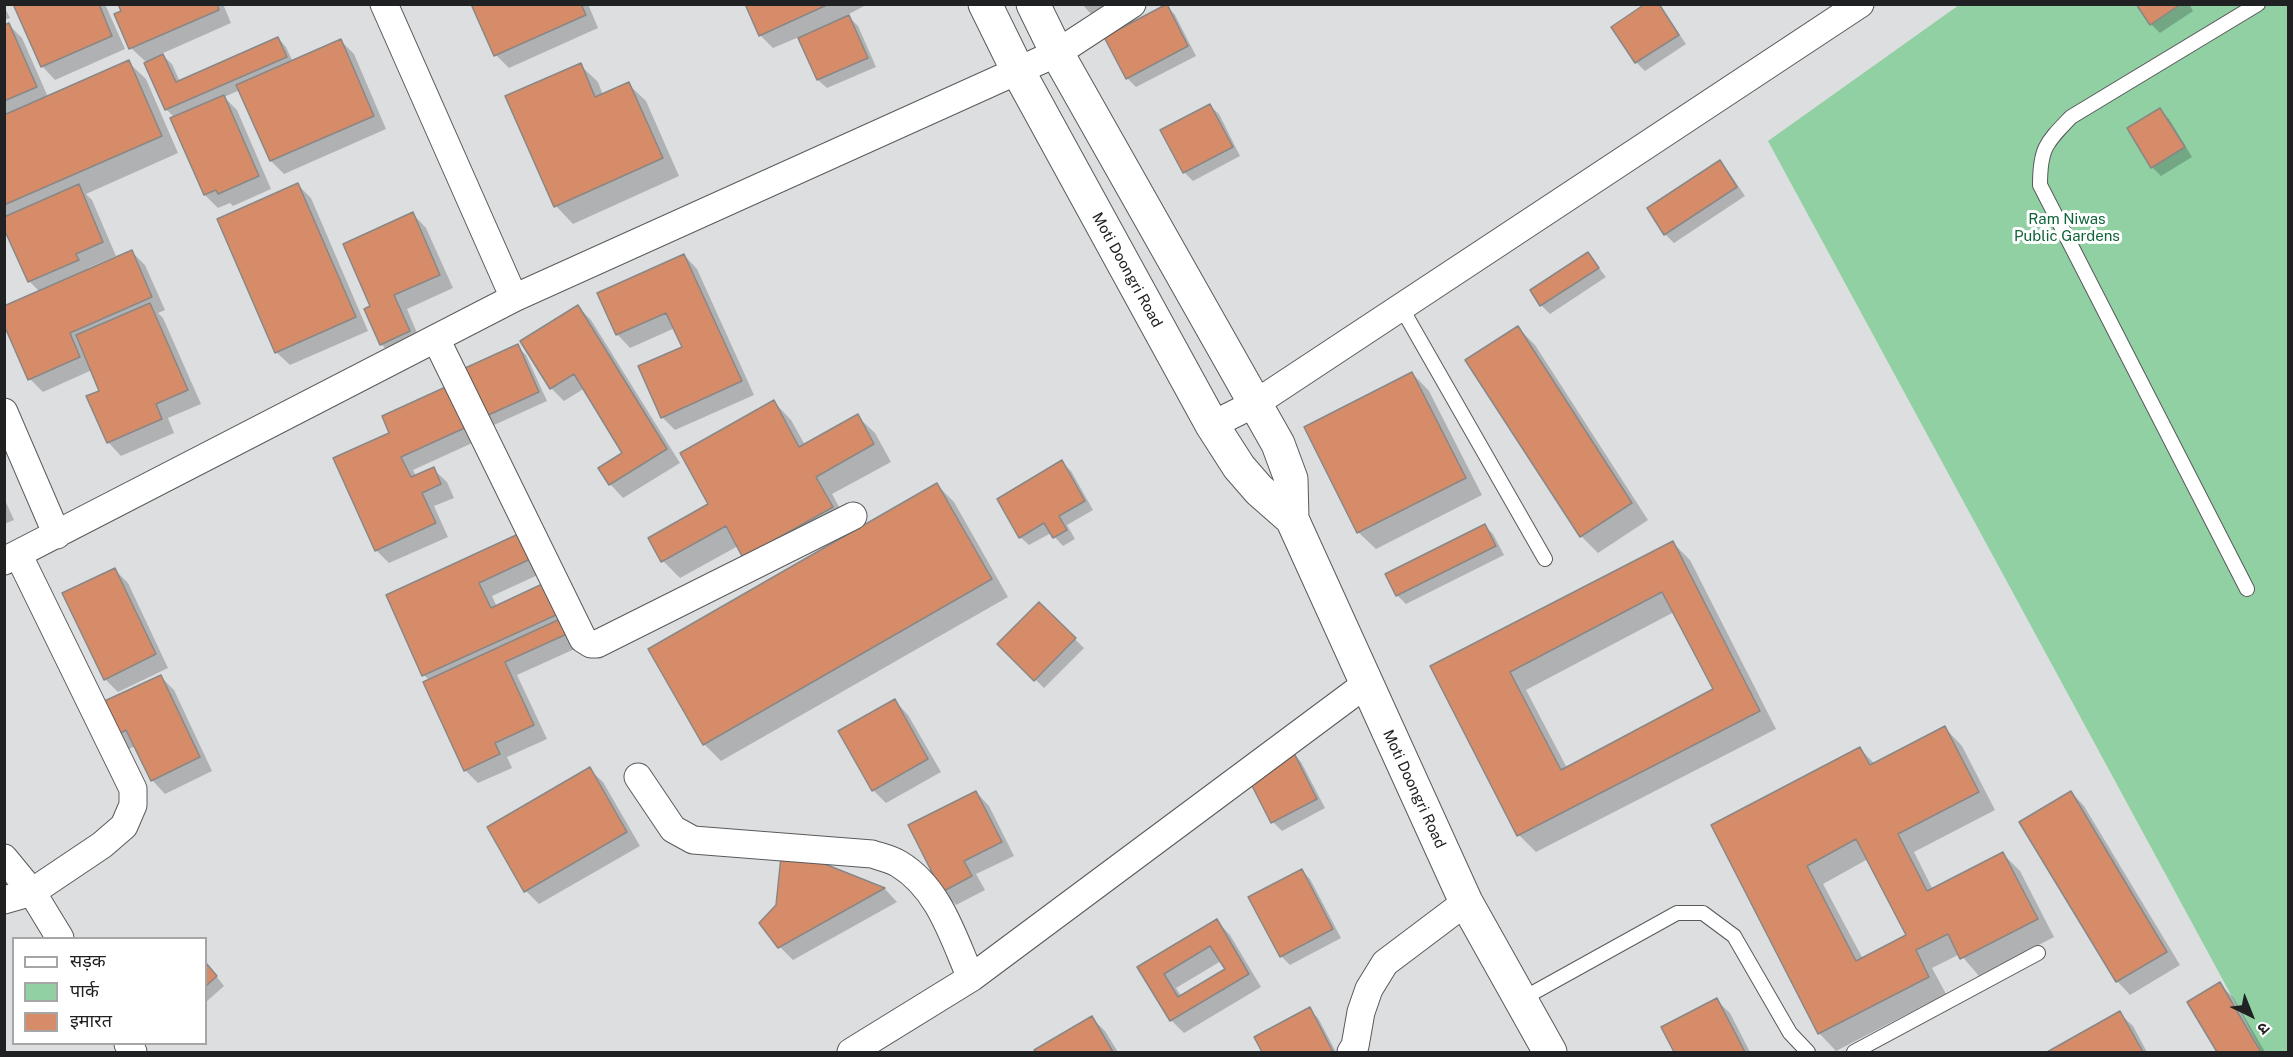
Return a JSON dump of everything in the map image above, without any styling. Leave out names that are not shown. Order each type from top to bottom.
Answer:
[{"type":"street","points":[[384,4],[514,298]]},
{"type":"street","name":"Moti Doongri Road","points":[[985,4],[1017,69],[1212,425],[1239,467],[1292,519]]},
{"type":"street","name":"Moti Doongri Road","points":[[1033,4],[1057,52],[1278,444],[1291,479],[1292,519],[1466,902],[1550,1053]]},
{"type":"street","points":[[4,900],[32,892],[102,845],[124,826],[134,805],[133,789],[11,557],[514,298],[1057,52],[1132,4]]},
{"type":"street","points":[[1212,425],[1256,403],[1860,4]]},
{"type":"street","points":[[436,339],[586,642],[597,644],[853,516]]},
{"type":"street","points":[[4,412],[57,535]]},
{"type":"street","points":[[851,1053],[971,978],[1366,684]]},
{"type":"street","points":[[638,777],[674,829],[693,840],[872,854],[898,864],[924,885],[941,910],[971,978]]},
{"type":"street","points":[[4,858],[32,892],[59,937]]},
{"type":"street","points":[[1350,1053],[1355,1046],[1366,996],[1386,963],[1466,902]]},
{"type":"lane","points":[[2247,589],[2040,185],[2040,160],[2050,138],[2071,117],[2258,4]]},
{"type":"lane","points":[[1401,307],[1545,559]]},
{"type":"lane","points":[[1522,999],[1677,913],[1703,913],[1734,936],[1790,1034],[1808,1053]]},
{"type":"lane","points":[[1854,1053],[2038,953]]},
{"type":"green space","name":"Ram Niwas Public Gardens","points":[[1959,5],[2288,5],[2288,1052],[2262,1052],[1768,141]]},
{"type":"building","points":[[13,4],[99,4],[112,36],[41,67]]},
{"type":"building","points":[[118,4],[217,4],[219,10],[129,49],[114,14],[121,11]]},
{"type":"building","points":[[471,4],[581,4],[586,15],[494,56]]},
{"type":"building","points":[[745,4],[829,4],[759,36]]},
{"type":"building","points":[[1167,4],[1188,46],[1126,79],[1104,37]]},
{"type":"building","points":[[1645,4],[1659,4],[1679,35],[1635,63],[1611,27]]},
{"type":"building","points":[[2136,4],[2181,4],[2150,25]]},
{"type":"building","points":[[849,15],[868,58],[817,80],[798,38]]},
{"type":"building","points":[[9,23],[37,87],[4,101],[4,25]]},
{"type":"building","points":[[278,37],[287,57],[165,110],[144,63],[163,54],[176,82]]},
{"type":"building","points":[[341,39],[374,116],[270,161],[236,85]]},
{"type":"building","points":[[129,60],[162,136],[4,205],[4,115]]},
{"type":"building","points":[[581,63],[595,97],[629,82],[663,158],[554,207],[505,96]]},
{"type":"building","points":[[224,95],[259,176],[218,194],[216,190],[204,195],[170,118]]},
{"type":"building","points":[[1210,104],[1233,147],[1183,173],[1160,130]]},
{"type":"building","points":[[2160,108],[2185,147],[2151,168],[2127,128]]},
{"type":"building","points":[[1720,160],[1737,187],[1664,235],[1647,208]]},
{"type":"building","points":[[298,183],[356,317],[275,353],[217,219]]},
{"type":"building","points":[[79,184],[103,242],[76,254],[79,260],[28,282],[4,229],[4,217]]},
{"type":"building","points":[[413,212],[440,275],[394,295],[410,331],[380,345],[364,309],[370,306],[343,244]]},
{"type":"building","points":[[132,250],[152,297],[70,333],[80,357],[28,380],[4,325],[4,306]]},
{"type":"building","points":[[1588,252],[1599,268],[1540,306],[1530,290]]},
{"type":"building","points":[[684,254],[742,381],[661,418],[638,366],[682,347],[666,313],[616,335],[597,293]]},
{"type":"building","points":[[150,303],[188,390],[156,404],[162,419],[107,443],[86,396],[99,391],[76,335]]},
{"type":"building","points":[[578,305],[667,449],[609,485],[598,468],[622,453],[574,374],[550,389],[520,341]]},
{"type":"building","points":[[1518,326],[1632,503],[1580,537],[1465,360]]},
{"type":"building","points":[[518,344],[539,392],[484,417],[463,369]]},
{"type":"building","points":[[1412,372],[1466,478],[1357,533],[1304,427]]},
{"type":"building","points":[[450,385],[469,426],[401,457],[411,477],[434,467],[441,484],[422,493],[436,523],[375,551],[333,458],[389,433],[382,416]]},
{"type":"building","points":[[774,400],[799,447],[858,414],[874,444],[816,477],[833,507],[743,558],[726,526],[661,562],[648,538],[708,504],[680,453]]},
{"type":"building","points":[[1062,460],[1085,501],[1059,516],[1067,530],[1053,538],[1044,523],[1019,538],[997,499]]},
{"type":"building","points":[[937,483],[992,579],[703,745],[648,649]]},
{"type":"building","points":[[1485,524],[1496,546],[1396,596],[1385,574]]},
{"type":"building","points":[[527,530],[539,555],[479,583],[491,608],[553,579],[567,610],[422,676],[386,595]]},
{"type":"building","points":[[1673,541],[1760,711],[1517,836],[1430,666]],"holes":[[[1662,592],[1713,689],[1561,770],[1510,672]]]},
{"type":"building","points":[[115,568],[156,654],[104,680],[62,593]]},
{"type":"building","points":[[1039,602],[1076,638],[1034,681],[997,644]]},
{"type":"building","points":[[560,619],[567,634],[505,662],[534,725],[495,743],[500,754],[464,771],[423,682]]},
{"type":"building","points":[[161,675],[200,757],[151,781],[126,730],[114,737],[98,704]]},
{"type":"building","points":[[895,699],[928,759],[872,791],[838,731]]},
{"type":"building","points":[[1945,726],[1979,792],[1898,834],[1927,891],[2003,852],[2038,919],[1960,959],[1948,934],[1916,950],[1929,977],[1818,1034],[1711,825],[1860,747],[1870,765]],"holes":[[[1856,839],[1906,935],[1856,961],[1807,866]]]},
{"type":"building","points":[[1293,751],[1317,799],[1271,823],[1247,776]]},
{"type":"building","points":[[590,767],[627,832],[524,892],[487,827]]},
{"type":"building","points":[[976,791],[1002,842],[964,861],[972,876],[942,892],[908,825]]},
{"type":"building","points":[[2071,791],[2167,952],[2116,982],[2019,822]]},
{"type":"building","points":[[782,847],[885,888],[778,948],[759,923],[776,905]]},
{"type":"building","points":[[1302,869],[1333,929],[1280,957],[1248,897]]},
{"type":"building","points":[[1217,919],[1249,974],[1170,1021],[1137,967]],"holes":[[[1210,946],[1225,969],[1178,997],[1164,974]]]},
{"type":"building","points":[[207,964],[217,976],[207,985]]},
{"type":"building","points":[[2220,982],[2261,1052],[2217,1052],[2187,1002]]},
{"type":"building","points":[[1717,998],[1745,1052],[1674,1052],[1661,1027]]},
{"type":"building","points":[[1310,1007],[1333,1052],[1262,1052],[1254,1037]]},
{"type":"building","points":[[2120,1011],[2143,1052],[2047,1052]]},
{"type":"building","points":[[1092,1016],[1113,1052],[1036,1052],[1034,1050]]}]
